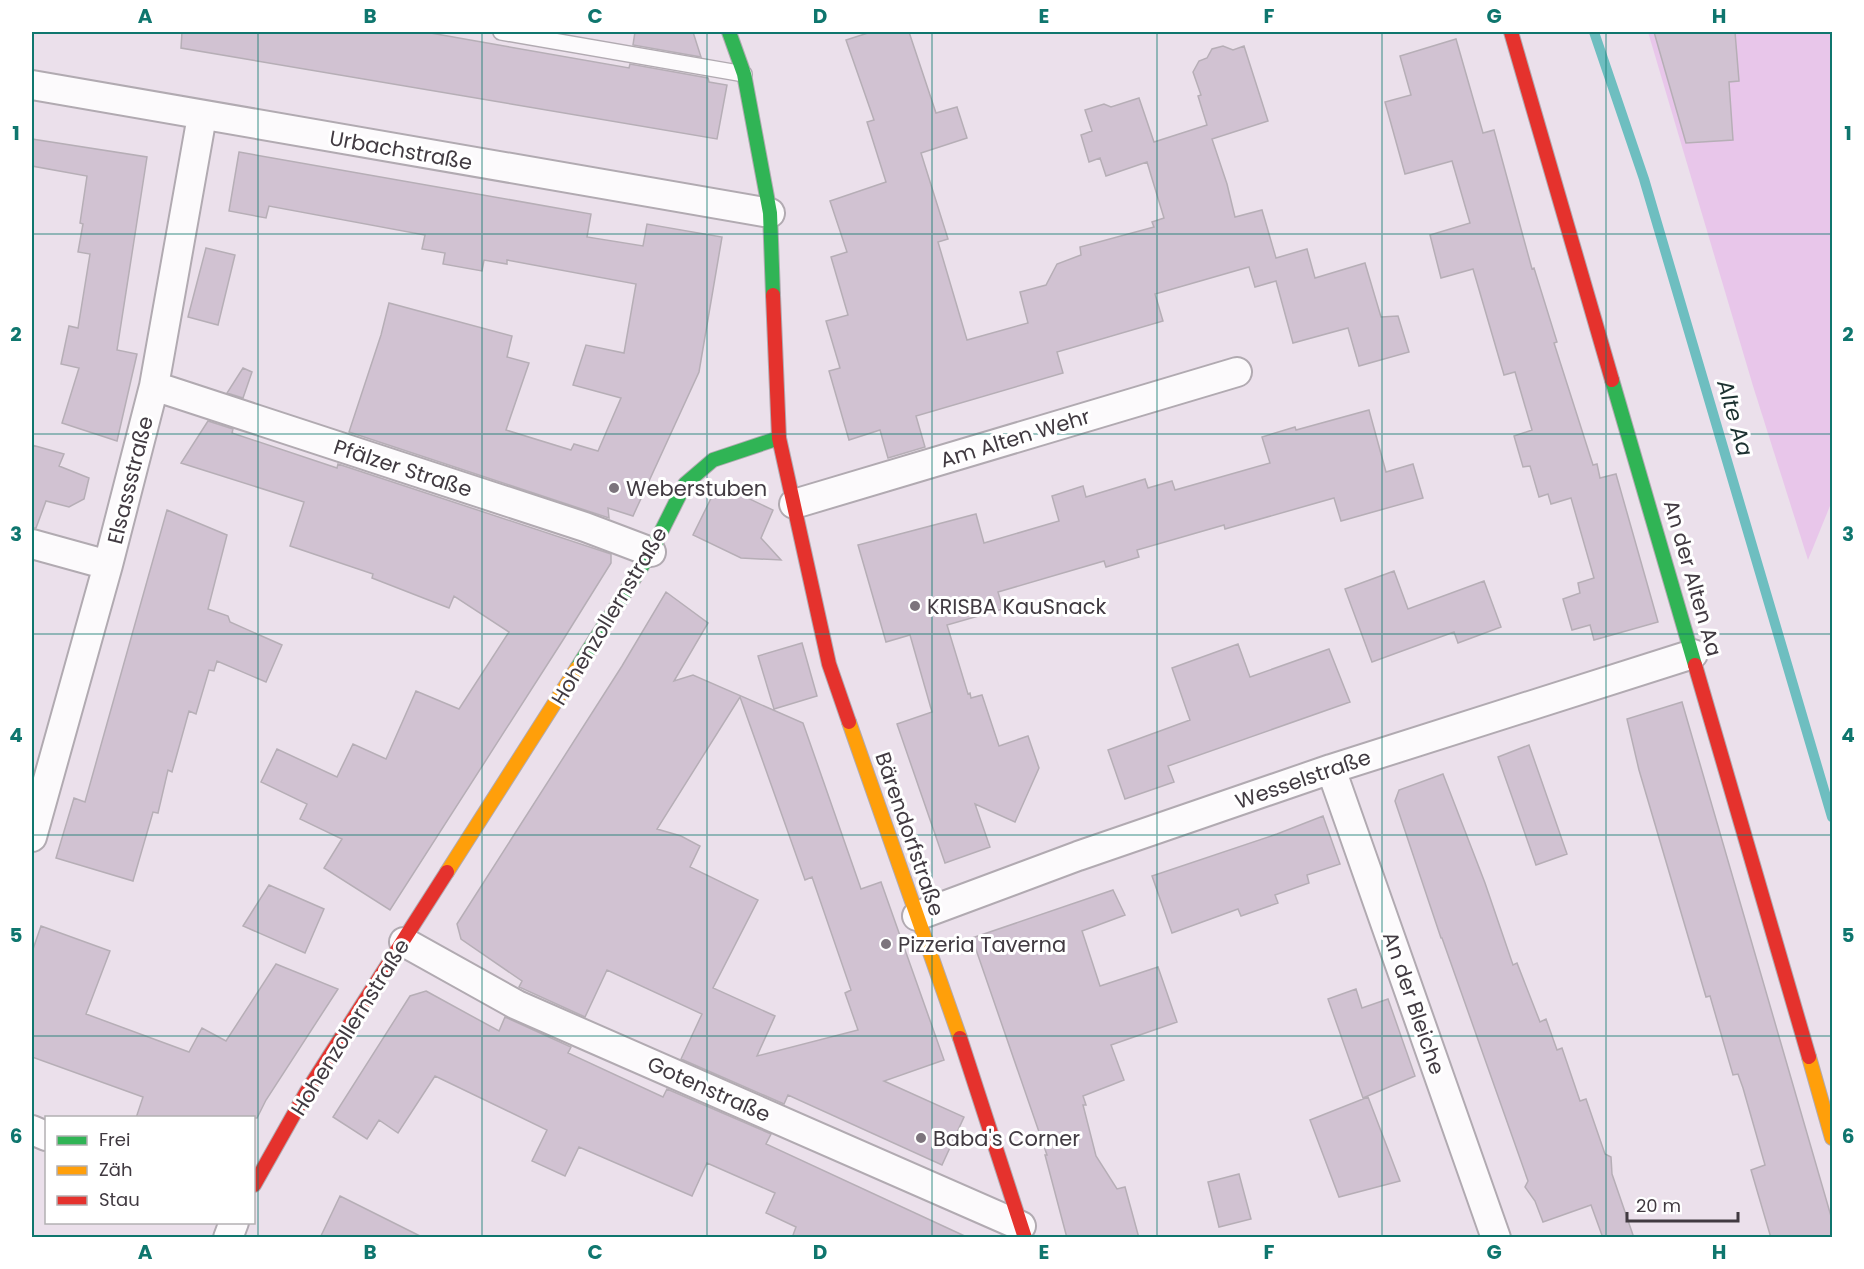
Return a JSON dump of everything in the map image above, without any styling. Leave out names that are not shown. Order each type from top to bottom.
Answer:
[{"type":"street","points":[[729,32],[744,74],[770,213],[779,438]]},
{"type":"street","name":"An der Alten Aa","points":[[1511,32],[1833,1138]]},
{"type":"street","name":"Urbachstraße","points":[[32,85],[770,213]]},
{"type":"street","name":"Elsassstraße","points":[[32,837],[108,565],[154,386],[202,116]]},
{"type":"street","name":"Am Alten Wehr","points":[[794,504],[1237,372]]},
{"type":"street","name":"Pfälzer Straße","points":[[154,386],[585,527],[651,552]]},
{"type":"street","name":"Bärendorfstraße","points":[[779,438],[829,664],[980,1095],[1023,1232]]},
{"type":"street","name":"Hohenzollernstraße","points":[[255,1183],[307,1090],[404,942],[651,552],[685,484],[713,460],[779,438]]},
{"type":"street","points":[[32,544],[108,565]]},
{"type":"street","name":"Wesselstraße","points":[[917,916],[1078,856],[1331,769],[1693,654]]},
{"type":"street","name":"An der Bleiche","points":[[1331,769],[1496,1238]]},
{"type":"street","name":"Gotenstraße","points":[[404,942],[517,1005],[1023,1232]]},
{"type":"lane","points":[[501,32],[744,74]]},
{"type":"shaded area","points":[[1648,32],[1832,32],[1832,501],[1808,560],[1753,386]]},
{"type":"building","points":[[182,32],[425,32],[629,68],[630,64],[708,78],[709,82],[727,85],[717,139],[181,48]]},
{"type":"building","points":[[635,32],[693,32],[701,57],[633,45]]},
{"type":"building","points":[[871,32],[909,32],[936,113],[957,107],[967,138],[921,153],[948,239],[938,242],[967,340],[1028,323],[1020,292],[1046,285],[1057,264],[1081,255],[1080,247],[1154,227],[1152,222],[1164,218],[1147,162],[1106,176],[1100,158],[1089,162],[1081,135],[1092,131],[1085,110],[1104,104],[1111,107],[1139,98],[1154,142],[1207,125],[1198,96],[1201,95],[1193,72],[1199,61],[1207,58],[1212,49],[1223,46],[1233,50],[1244,46],[1268,121],[1212,139],[1235,217],[1262,210],[1276,258],[1307,249],[1315,278],[1365,263],[1381,317],[1398,316],[1409,352],[1359,366],[1348,328],[1293,343],[1276,281],[1255,287],[1249,267],[1155,294],[1163,321],[1057,352],[1063,373],[916,416],[925,447],[888,458],[880,430],[849,440],[829,371],[840,368],[826,321],[848,315],[831,257],[847,252],[830,201],[886,182],[867,122],[874,120],[846,40]]},
{"type":"building","points":[[1654,32],[1735,32],[1739,81],[1729,82],[1733,140],[1686,143]]},
{"type":"building","points":[[1456,39],[1483,133],[1494,130],[1532,269],[1534,268],[1557,342],[1554,343],[1593,465],[1597,464],[1600,478],[1616,474],[1658,622],[1594,640],[1590,625],[1572,630],[1563,599],[1580,593],[1578,583],[1594,578],[1571,498],[1551,504],[1548,494],[1539,497],[1530,466],[1523,467],[1514,436],[1532,430],[1515,372],[1504,375],[1473,269],[1441,278],[1430,235],[1470,223],[1452,161],[1405,174],[1385,102],[1411,95],[1400,56]]},
{"type":"building","points":[[32,139],[147,157],[117,350],[137,354],[117,441],[62,423],[79,368],[61,364],[69,326],[78,328],[90,254],[78,252],[87,176],[32,166]]},
{"type":"building","points":[[239,152],[591,214],[587,237],[643,246],[647,224],[722,237],[699,372],[633,516],[608,508],[609,518],[349,432],[381,335],[389,303],[512,336],[507,357],[529,363],[506,430],[571,450],[574,444],[598,451],[621,398],[573,385],[586,345],[624,353],[636,284],[507,260],[507,264],[484,260],[482,271],[443,264],[445,253],[422,249],[425,235],[269,206],[266,218],[229,211]]},
{"type":"building","points":[[206,248],[235,255],[218,325],[188,317]]},
{"type":"building","points":[[243,368],[252,372],[243,398],[227,393]]},
{"type":"building","points":[[1369,410],[1386,472],[1413,464],[1423,498],[1341,521],[1334,498],[1225,529],[1224,525],[1137,550],[1139,557],[1106,567],[1104,561],[998,592],[1003,609],[947,625],[968,694],[970,693],[971,698],[982,695],[999,746],[1028,736],[1039,768],[1015,822],[975,804],[990,847],[945,863],[897,724],[932,712],[910,635],[886,642],[858,545],[976,514],[984,543],[1059,521],[1052,496],[1083,486],[1086,497],[1145,479],[1148,488],[1172,481],[1175,490],[1270,463],[1262,437]]},
{"type":"building","points":[[208,421],[233,429],[232,433],[337,468],[338,464],[611,554],[611,563],[390,910],[324,868],[342,839],[300,819],[307,804],[261,782],[277,749],[337,777],[353,744],[386,759],[416,691],[459,709],[509,632],[454,596],[449,608],[372,578],[373,574],[290,546],[304,502],[181,463]]},
{"type":"building","points":[[32,445],[64,454],[59,466],[89,478],[84,499],[69,507],[46,501],[36,528],[32,528]]},
{"type":"building","points":[[718,484],[773,510],[761,538],[781,560],[741,558],[693,535]]},
{"type":"building","points":[[167,510],[227,535],[208,609],[228,616],[230,622],[282,645],[266,682],[217,661],[214,671],[209,670],[196,714],[189,711],[172,772],[168,770],[158,813],[153,812],[133,881],[56,858],[74,798],[85,802]]},
{"type":"building","points":[[1394,571],[1408,609],[1484,581],[1501,627],[1458,643],[1454,632],[1372,662],[1345,589]]},
{"type":"building","points":[[666,592],[708,623],[674,681],[693,675],[803,723],[861,889],[881,882],[944,1060],[884,1081],[964,1117],[942,1165],[788,1095],[784,1104],[681,1059],[702,1014],[607,970],[585,1017],[519,987],[522,981],[461,939],[457,924],[622,666]],"holes":[[[740,697],[805,880],[812,877],[851,990],[845,993],[858,1030],[757,1056],[775,1016],[713,988],[758,900],[690,867],[700,846],[681,836],[657,829]]]},
{"type":"building","points":[[802,643],[817,696],[774,709],[758,656]]},
{"type":"building","points":[[1238,644],[1250,677],[1329,649],[1350,702],[1168,766],[1174,782],[1125,799],[1108,750],[1190,720],[1172,668]]},
{"type":"building","points":[[1682,702],[1833,1223],[1833,1238],[1771,1238],[1751,1170],[1765,1165],[1743,1088],[1738,1074],[1733,1075],[1710,996],[1706,997],[1639,770],[1627,719]]},
{"type":"building","points":[[1529,745],[1567,854],[1536,865],[1498,757]]},
{"type":"building","points":[[1443,774],[1485,883],[1513,965],[1517,963],[1540,1022],[1546,1019],[1557,1050],[1562,1048],[1580,1101],[1586,1099],[1605,1154],[1611,1157],[1612,1174],[1634,1238],[1603,1238],[1591,1205],[1543,1222],[1535,1201],[1525,1187],[1528,1181],[1441,938],[1395,801],[1399,790]]},
{"type":"building","points":[[1323,816],[1340,864],[1307,875],[1309,883],[1275,895],[1278,903],[1241,916],[1238,909],[1172,933],[1152,876]]},
{"type":"building","points":[[269,885],[324,909],[305,953],[243,926]]},
{"type":"building","points":[[1113,890],[1125,915],[1082,931],[1100,986],[1158,967],[1177,1022],[1111,1045],[1124,1080],[1083,1096],[1086,1105],[1083,1105],[1096,1156],[1117,1189],[1125,1187],[1139,1238],[1067,1238],[1045,1155],[1047,1155],[972,938]]},
{"type":"building","points":[[41,926],[110,951],[86,1014],[189,1052],[202,1028],[226,1041],[276,964],[338,989],[266,1100],[257,1118],[255,1116],[137,1116],[143,1097],[32,1057],[32,952]]},
{"type":"building","points":[[1356,989],[1362,1008],[1388,999],[1415,1076],[1363,1098],[1328,999]]},
{"type":"building","points":[[426,991],[499,1031],[505,1017],[571,1047],[568,1053],[663,1097],[667,1089],[771,1134],[766,1144],[969,1238],[792,1238],[796,1227],[766,1213],[775,1193],[707,1163],[692,1196],[579,1147],[565,1176],[532,1161],[547,1130],[435,1076],[398,1133],[379,1120],[367,1139],[333,1117],[410,996]]},
{"type":"building","points":[[1368,1097],[1400,1181],[1339,1197],[1310,1120]]},
{"type":"building","points":[[1239,1174],[1251,1219],[1219,1227],[1208,1182]]},
{"type":"building","points":[[340,1196],[424,1238],[320,1238]]},
{"type":"waterway","name":"Alte Aa","points":[[1594,32],[1644,179],[1832,817]]},
{"type":"traffic: fast","points":[[729,32],[744,74],[770,213],[773,295]]},
{"type":"traffic: fast","points":[[1612,380],[1695,665]]},
{"type":"traffic: fast","points":[[577,668],[651,552],[685,484],[713,460],[779,438]]},
{"type":"traffic: slow","points":[[447,872],[577,668]]},
{"type":"traffic: slow","points":[[849,722],[960,1038]]},
{"type":"traffic: slow","points":[[1809,1057],[1832,1138]]},
{"type":"traffic: jam","points":[[1511,32],[1612,380]]},
{"type":"traffic: jam","points":[[773,295],[779,438],[829,664],[849,722]]},
{"type":"traffic: jam","points":[[1695,665],[1809,1057]]},
{"type":"traffic: jam","points":[[255,1183],[307,1091],[447,872]]},
{"type":"traffic: jam","points":[[960,1038],[1025,1238]]},
{"type":"place","name":"Weberstuben","points":[[614,488]]},
{"type":"place","name":"KRISBA KauSnack","points":[[915,606]]},
{"type":"place","name":"Pizzeria Taverna","points":[[886,944]]},
{"type":"place","name":"Baba's Corner","points":[[921,1138]]}]
